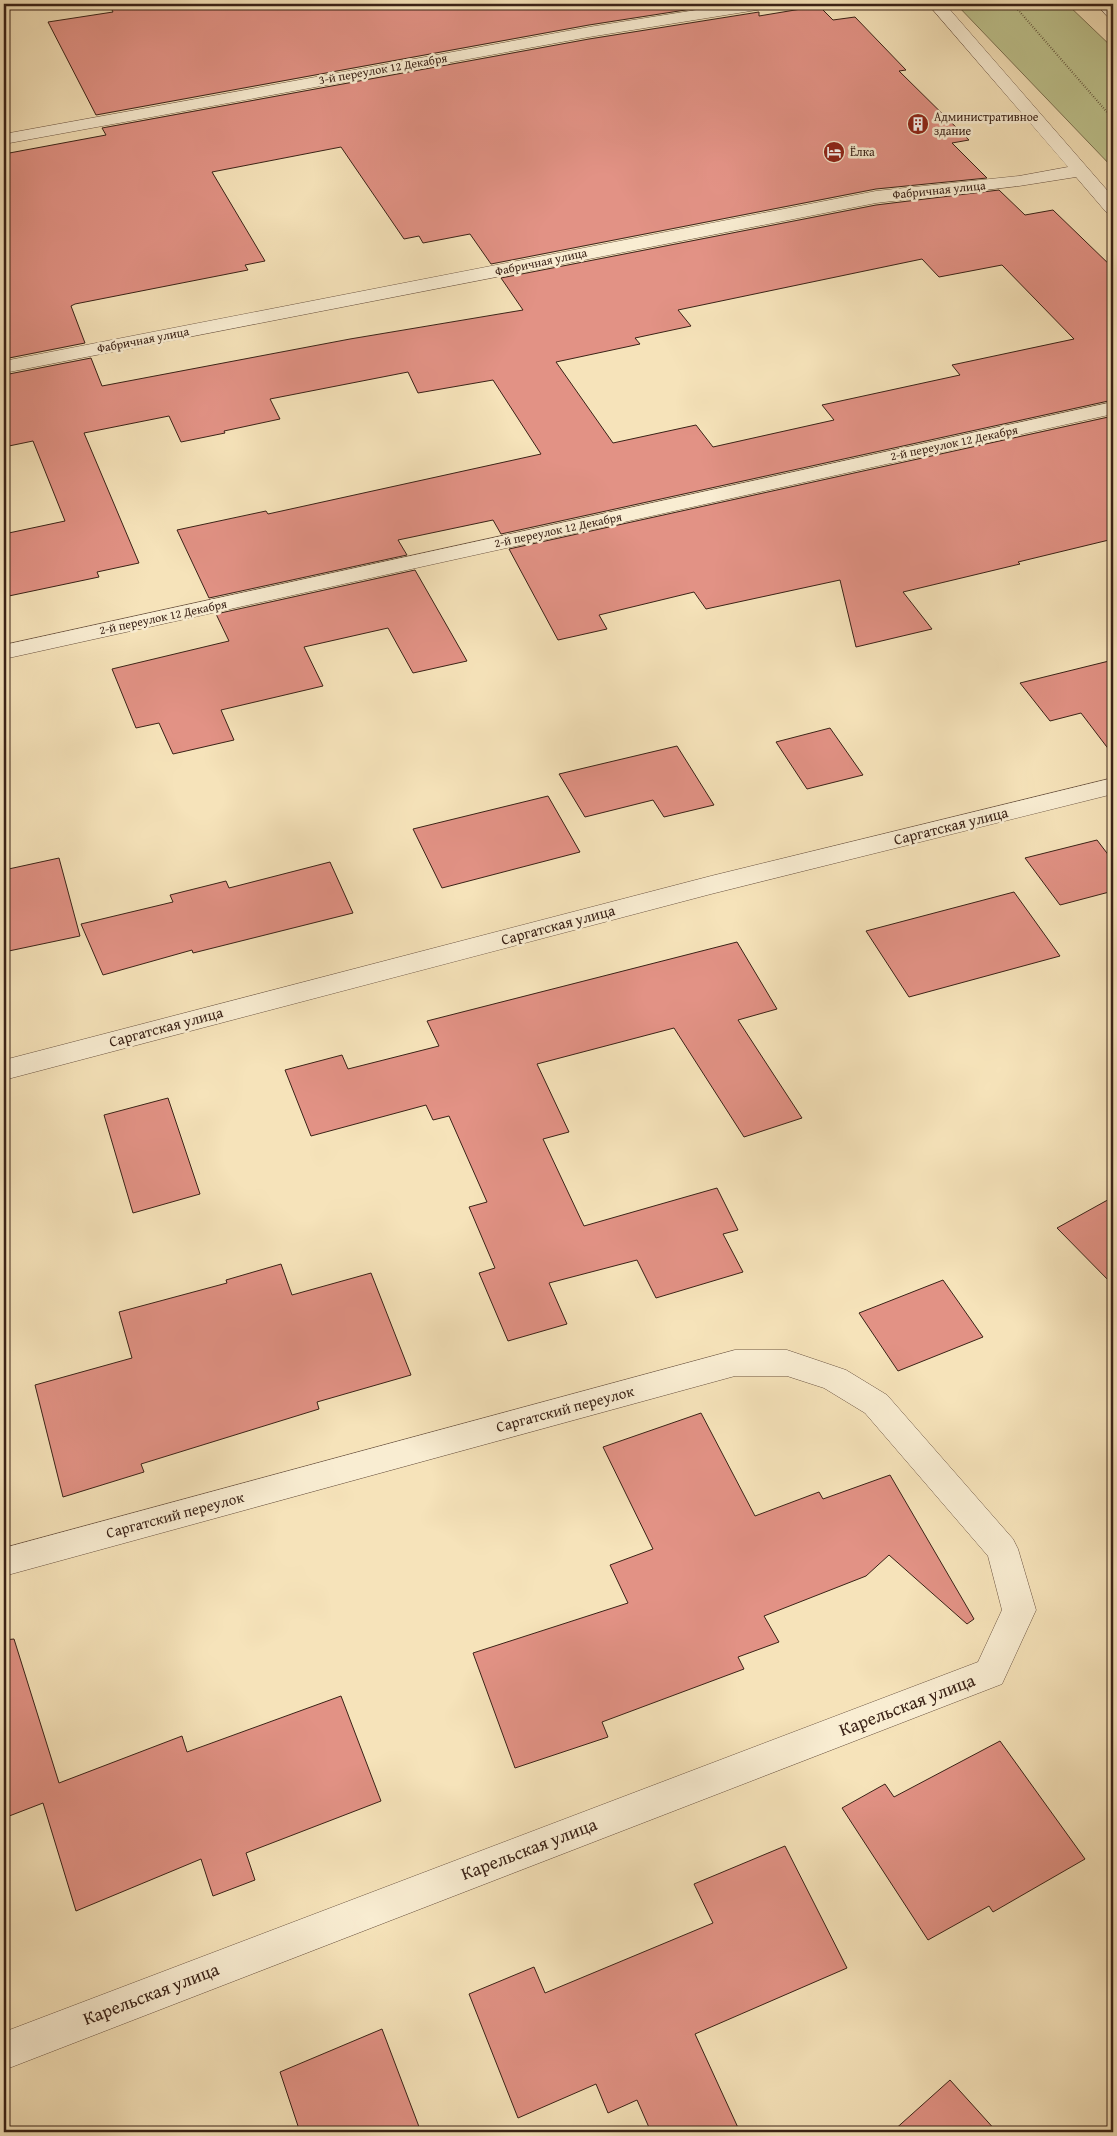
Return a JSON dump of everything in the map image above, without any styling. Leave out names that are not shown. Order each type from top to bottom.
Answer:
[{"type":"street","name":"3-й переулок 12 Декабря","points":[[4,139],[530,43],[763,4]]},
{"type":"street","points":[[936,4],[1113,208]]},
{"type":"street","points":[[1104,4],[1113,13]]},
{"type":"street","name":"Фабричная улица","points":[[4,367],[876,197],[1019,182],[1080,171]]},
{"type":"street","name":"2-й переулок 12 Декабря","points":[[4,652],[1113,408]]},
{"type":"street","name":"Саргатская улица","points":[[4,1070],[711,885],[1113,786]]},
{"type":"street","name":"Саргатский переулок","points":[[4,1562],[735,1364],[787,1363],[835,1378],[876,1404],[1002,1550],[1019,1610]]},
{"type":"street","name":"Карельская улица","points":[[4,2051],[990,1673],[1019,1610]]},
{"type":"path","points":[[1013,4],[1113,119]]},
{"type":"green space","points":[[956,4],[1067,4],[1113,48],[1113,168]]},
{"type":"building","points":[[109,4],[724,4],[589,25],[96,115],[48,22],[113,12]]},
{"type":"building","points":[[819,6],[833,20],[855,17],[906,70],[899,71],[969,140],[952,143],[987,178],[876,189],[491,264],[470,234],[423,243],[419,236],[404,239],[341,147],[212,172],[265,261],[245,265],[248,270],[75,304],[71,306],[85,343],[4,359],[4,154],[106,135],[102,128],[589,39],[759,12],[759,16]]},
{"type":"building","points":[[999,190],[1025,215],[1053,210],[1113,268],[1113,400],[501,534],[493,520],[398,540],[407,555],[209,598],[177,530],[266,511],[268,514],[541,454],[493,380],[418,393],[408,372],[270,399],[280,419],[181,442],[169,416],[84,433],[139,563],[97,572],[99,577],[4,597],[4,534],[65,521],[33,441],[4,447],[4,375],[91,358],[102,386],[350,339],[523,310],[501,278],[876,205]],"holes":[[[922,259],[939,277],[1002,265],[1074,339],[952,365],[960,375],[822,405],[834,420],[713,447],[696,425],[613,443],[556,362],[640,344],[635,338],[691,326],[678,310]]]},
{"type":"building","points":[[1113,416],[1113,539],[903,592],[932,629],[856,647],[840,580],[706,609],[694,592],[599,615],[607,629],[558,640],[509,549]]},
{"type":"building","points":[[415,570],[467,661],[413,673],[388,628],[304,647],[323,686],[221,710],[234,740],[173,754],[159,723],[136,728],[112,669],[229,641],[216,614]]},
{"type":"building","points":[[1113,660],[1113,755],[1081,713],[1050,721],[1020,683]]},
{"type":"building","points":[[830,728],[863,775],[807,789],[776,742]]},
{"type":"building","points":[[677,746],[714,805],[664,817],[653,800],[585,817],[559,774]]},
{"type":"building","points":[[548,796],[580,852],[442,888],[413,829]]},
{"type":"building","points":[[1097,840],[1113,861],[1113,891],[1060,905],[1025,858]]},
{"type":"building","points":[[59,858],[80,936],[4,952],[4,870]]},
{"type":"building","points":[[330,862],[353,913],[193,953],[192,950],[103,975],[81,924],[173,902],[170,895],[226,881],[229,888]]},
{"type":"building","points":[[1014,892],[1060,956],[909,997],[866,931]]},
{"type":"building","points":[[737,942],[777,1009],[738,1020],[802,1118],[744,1137],[674,1028],[537,1064],[569,1132],[543,1139],[584,1226],[717,1188],[738,1230],[723,1234],[743,1272],[656,1298],[637,1260],[549,1283],[567,1324],[508,1341],[479,1273],[495,1268],[469,1207],[487,1202],[449,1116],[433,1120],[426,1105],[311,1136],[285,1070],[342,1055],[348,1069],[439,1046],[427,1021]]},
{"type":"building","points":[[168,1098],[200,1194],[133,1213],[104,1115]]},
{"type":"building","points":[[1113,1197],[1113,1285],[1057,1228]]},
{"type":"building","points":[[281,1264],[292,1295],[371,1273],[411,1375],[317,1402],[319,1409],[141,1464],[144,1472],[63,1497],[35,1385],[132,1358],[119,1312],[227,1283],[226,1280]]},
{"type":"building","points":[[943,1280],[983,1337],[898,1371],[859,1313]]},
{"type":"building","points":[[701,1413],[755,1516],[819,1492],[823,1499],[890,1475],[974,1619],[967,1624],[889,1555],[866,1576],[764,1616],[779,1642],[738,1657],[744,1669],[602,1722],[608,1737],[515,1768],[473,1653],[628,1603],[610,1565],[653,1549],[603,1447]]},
{"type":"building","points":[[14,1639],[59,1783],[182,1736],[187,1752],[341,1696],[381,1801],[246,1853],[255,1880],[213,1896],[201,1859],[76,1911],[43,1803],[4,1818],[4,1640]]},
{"type":"building","points":[[1000,1741],[1085,1859],[993,1912],[989,1906],[928,1940],[842,1808],[885,1784],[894,1797]]},
{"type":"building","points":[[785,1846],[847,1968],[695,2034],[740,2132],[651,2132],[637,2100],[608,2113],[596,2084],[518,2118],[469,1994],[534,1967],[545,1993],[713,1923],[694,1884]]},
{"type":"building","points":[[382,2029],[421,2132],[300,2132],[280,2072]]},
{"type":"building","points":[[950,2080],[997,2132],[892,2132]]},
{"type":"place","name":"Административное здание","points":[[918,124]]},
{"type":"place","name":"Ёлка","points":[[834,152]]}]
